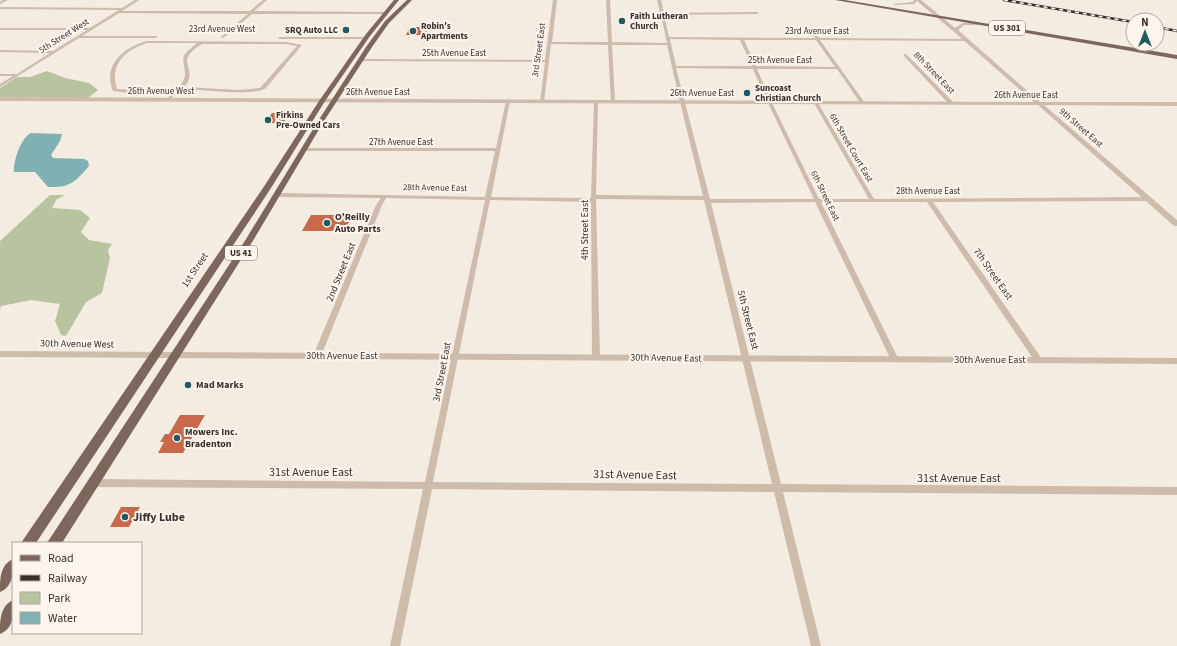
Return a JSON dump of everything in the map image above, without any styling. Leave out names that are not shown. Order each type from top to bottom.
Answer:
[{"type":"main road","name":"US 41","points":[[386,13],[397,0]]},
{"type":"main road","points":[[369,46],[370,39],[388,15],[386,13],[399,10],[404,0]]},
{"type":"main road","name":"US 41","points":[[55,542],[278,195],[334,101],[369,46],[399,10],[410,0]]},
{"type":"main road","name":"US 301","points":[[837,0],[1177,57]]},
{"type":"main road","name":"US 301","points":[[870,0],[1125,42]]},
{"type":"main road","name":"1st Street","points":[[29,542],[259,201],[322,101],[366,38],[386,13]]},
{"type":"main road","points":[[1165,48],[1177,50]]},
{"type":"main road","points":[[278,195],[274,194],[273,191],[293,159],[292,150]]},
{"type":"main road","points":[[232,266],[235,249],[263,205],[263,203],[259,201]]},
{"type":"main road","points":[[0,585],[12,567]]},
{"type":"main road","points":[[0,627],[12,609]]},
{"type":"street","points":[[0,3],[6,0]]},
{"type":"street","name":"5th Street West","points":[[0,86],[137,0]]},
{"type":"street","points":[[223,37],[265,0]]},
{"type":"street","name":"3rd Street East","points":[[542,102],[556,0]]},
{"type":"street","points":[[608,0],[613,102]]},
{"type":"street","name":"5th Street East","points":[[659,0],[682,102],[708,200],[816,646]]},
{"type":"street","points":[[895,4],[911,4],[917,0]]},
{"type":"street","name":"9th Street East","points":[[917,0],[955,30],[1177,224]]},
{"type":"street","points":[[0,8],[122,9]]},
{"type":"street","points":[[118,12],[386,13]]},
{"type":"street","points":[[662,14],[757,13]]},
{"type":"street","points":[[955,30],[963,24],[978,24]]},
{"type":"street","points":[[0,29],[90,29]]},
{"type":"street","points":[[811,30],[819,39],[863,103]]},
{"type":"street","name":"23rd Avenue West","points":[[78,37],[253,38]]},
{"type":"street","points":[[276,38],[366,38]]},
{"type":"street","name":"23rd Avenue East","points":[[550,43],[609,43],[742,39],[966,40]]},
{"type":"street","name":"6th Street East","points":[[742,39],[770,103],[895,360]]},
{"type":"street","points":[[153,42],[286,42],[300,45],[261,89],[233,92],[180,88],[133,92],[115,90],[112,84],[111,74],[121,56],[139,44],[153,42]]},
{"type":"street","points":[[168,100],[185,82],[188,76],[185,60],[186,56],[201,42]]},
{"type":"street","points":[[0,51],[54,52]]},
{"type":"street","name":"8th Street East","points":[[905,54],[951,103]]},
{"type":"street","name":"25th Avenue East","points":[[361,60],[548,61]]},
{"type":"street","name":"25th Avenue East","points":[[674,67],[839,68]]},
{"type":"street","points":[[0,75],[17,75]]},
{"type":"street","name":"26th Avenue West","points":[[0,99],[322,101]]},
{"type":"street","name":"26th Avenue East","points":[[322,101],[1177,104]]},
{"type":"street","name":"3rd Street East","points":[[395,646],[430,484],[454,357],[508,102]]},
{"type":"street","name":"4th Street East","points":[[596,102],[593,198],[596,357]]},
{"type":"street","name":"6th Street Court East","points":[[816,103],[873,201]]},
{"type":"street","name":"27th Avenue East","points":[[305,149],[497,150]]},
{"type":"street","name":"28th Avenue East","points":[[278,195],[817,201],[1148,199]]},
{"type":"street","name":"2nd Street East","points":[[316,356],[379,205],[385,196]]},
{"type":"street","name":"7th Street East","points":[[929,200],[1039,361]]},
{"type":"street","name":"30th Avenue West","points":[[0,354],[154,356]]},
{"type":"street","name":"30th Avenue East","points":[[154,356],[1177,361]]},
{"type":"street","name":"31st Avenue East","points":[[93,483],[430,484],[1177,492]]},
{"type":"green space","points":[[47,71],[65,78],[89,83],[98,90],[88,98],[0,97],[0,88],[17,77],[30,77]]},
{"type":"green space","points":[[50,195],[65,195],[57,199],[52,208],[80,210],[90,218],[81,232],[89,240],[112,244],[108,250],[110,258],[102,293],[86,302],[66,336],[61,335],[55,321],[60,304],[31,300],[1,306],[0,309],[0,241]]},
{"type":"water","points":[[31,133],[62,134],[60,141],[51,155],[53,158],[84,159],[88,161],[89,166],[72,183],[56,187],[48,187],[35,172],[14,172],[18,150],[27,135]]},
{"type":"building","name":"Robin's Apartments","points":[[410,27],[429,27],[425,35],[406,35]]},
{"type":"building","name":"Firkins Pre-Owned Cars","points":[[272,113],[291,113],[283,123],[264,123]]},
{"type":"building","name":"O'Reilly Auto Parts","points":[[311,215],[352,215],[345,231],[302,231]]},
{"type":"building","name":"Mowers Inc. Bradenton","points":[[180,415],[205,415],[183,453],[158,453],[164,442],[160,442],[165,434],[169,434]]},
{"type":"building","name":"Jiffy Lube","points":[[121,507],[140,507],[129,527],[110,527]]},
{"type":"railway","points":[[1004,0],[1125,21]]},
{"type":"railway","points":[[1165,29],[1177,31]]},
{"type":"place","name":"Faith Lutheran Church","points":[[622,21]]},
{"type":"place","name":"SRQ Auto LLC","points":[[346,30]]},
{"type":"place","name":"Robin's Apartments","points":[[413,31]]},
{"type":"place","name":"Suncoast Christian Church","points":[[747,93]]},
{"type":"place","name":"Firkins Pre-Owned Cars","points":[[268,120]]},
{"type":"place","name":"O'Reilly Auto Parts","points":[[327,223]]},
{"type":"place","name":"Mad Marks","points":[[188,385]]},
{"type":"place","name":"Mowers Inc. Bradenton","points":[[177,438]]},
{"type":"place","name":"Jiffy Lube","points":[[125,517]]}]
